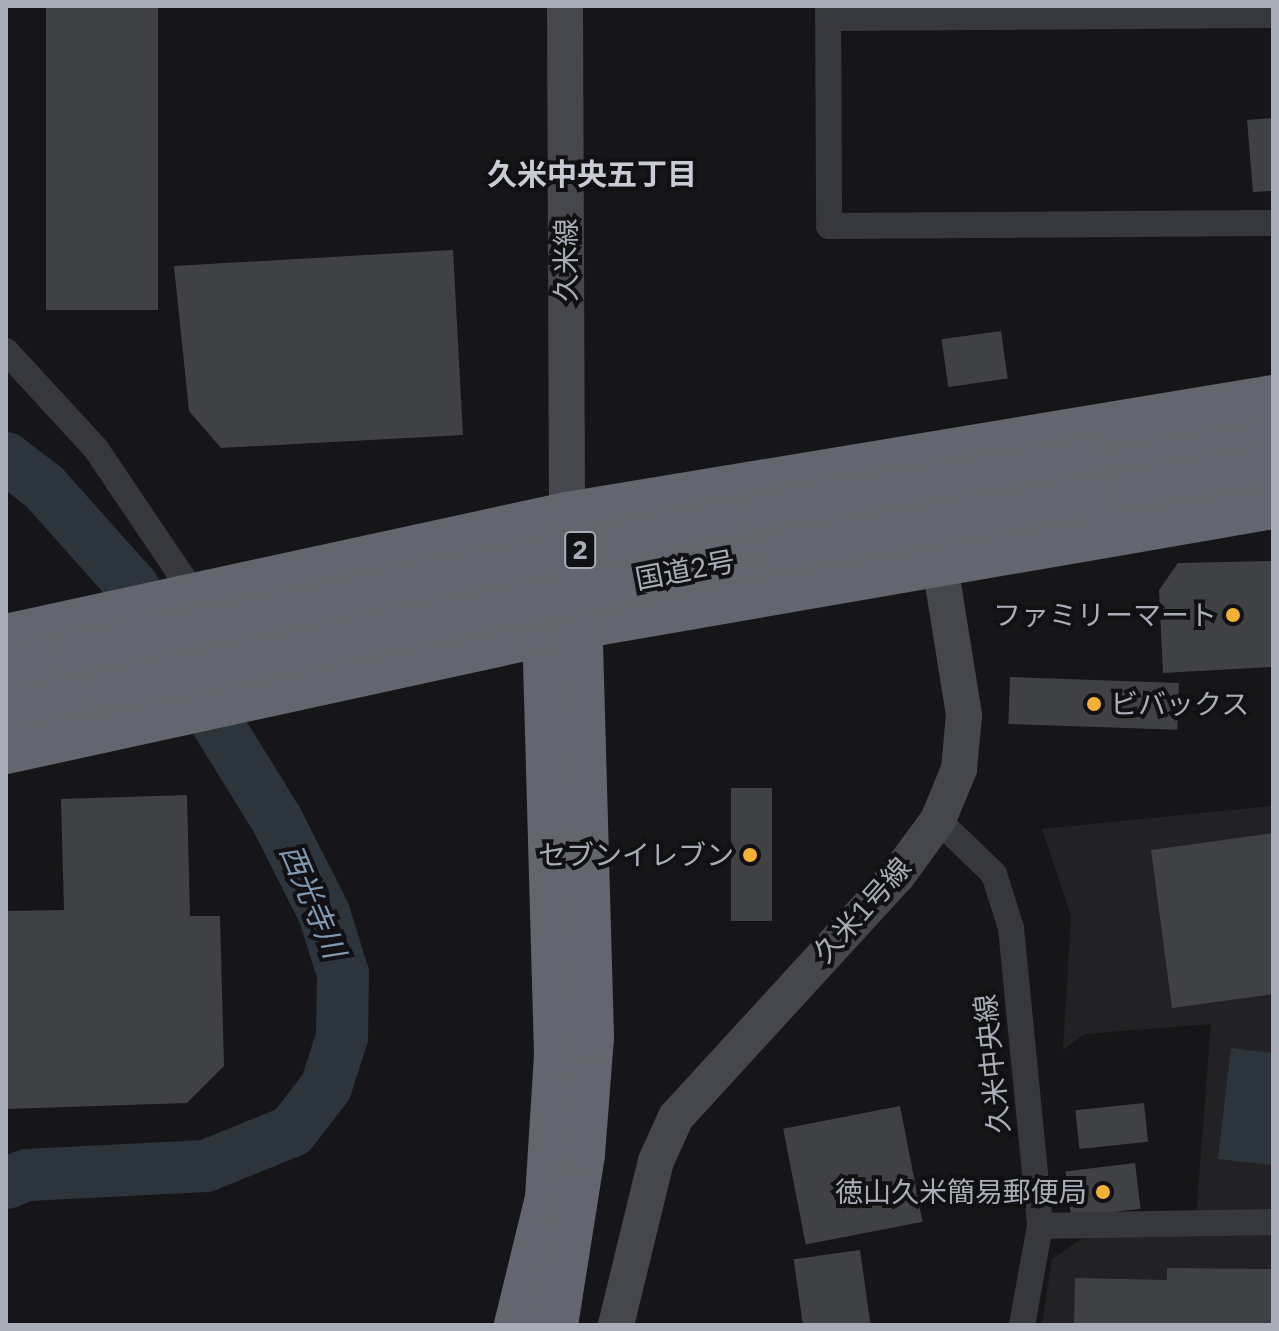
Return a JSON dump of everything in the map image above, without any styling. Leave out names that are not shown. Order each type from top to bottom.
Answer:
[{"type":"highway","name":"2","points":[[6,636],[567,514],[922,451],[1273,397]]},
{"type":"highway","name":"国道2号","points":[[6,712],[777,551],[1088,478],[1273,430]]},
{"type":"highway","name":"国道2号","points":[[6,669],[757,514],[1088,478],[1273,467]]},
{"type":"highway","points":[[6,752],[564,630],[939,559],[1273,507]]},
{"type":"highway","points":[[516,1325],[547,1198],[556,1055],[567,514]]},
{"type":"highway","points":[[556,1325],[583,1154],[592,1037],[564,630]]},
{"type":"street","name":"久米線","points":[[565,6],[567,514]]},
{"type":"street","points":[[1273,15],[828,12],[829,226],[1273,223]]},
{"type":"street","points":[[6,351],[96,449],[196,597]]},
{"type":"street","name":"久米1号線","points":[[616,1325],[652,1176],[676,1117],[897,876],[938,820],[959,769],[964,715],[922,451]]},
{"type":"street","name":"久米中央線","points":[[938,820],[994,874],[1011,928],[1040,1226],[1022,1325]]},
{"type":"street","points":[[1040,1226],[1273,1222]]},
{"type":"shaded area","points":[[1273,806],[1273,1325],[1042,1325],[1052,1259],[1081,1239],[1195,1229],[1211,1024],[1085,1034],[1063,1050],[1071,916],[1042,829]]},
{"type":"shaded area","points":[[1231,1048],[1273,1053],[1273,1165],[1218,1159]]},
{"type":"building","points":[[46,6],[158,6],[158,310],[46,310]]},
{"type":"building","points":[[1273,118],[1273,191],[1253,192],[1247,120]]},
{"type":"building","points":[[453,250],[463,435],[221,448],[189,411],[174,266]]},
{"type":"building","points":[[1001,331],[1008,379],[948,387],[942,339]]},
{"type":"building","points":[[1273,561],[1273,667],[1163,673],[1159,590],[1178,563]]},
{"type":"building","name":"ビバックス","points":[[1010,677],[1179,683],[1177,730],[1008,724]]},
{"type":"building","points":[[731,788],[772,788],[772,921],[731,921]]},
{"type":"building","points":[[187,795],[190,916],[220,916],[224,1066],[187,1103],[6,1109],[6,911],[64,910],[61,799]]},
{"type":"building","points":[[1273,833],[1273,994],[1172,1008],[1151,850]]},
{"type":"building","points":[[1144,1103],[1148,1142],[1079,1149],[1075,1110]]},
{"type":"building","points":[[900,1106],[923,1222],[806,1245],[783,1129]]},
{"type":"building","points":[[1135,1163],[1141,1209],[1071,1217],[1066,1172]]},
{"type":"building","points":[[860,1250],[871,1325],[803,1325],[794,1259]]},
{"type":"building","points":[[1167,1268],[1273,1269],[1273,1325],[1074,1325],[1075,1278],[1167,1280]]},
{"type":"waterway","name":"西光寺川","points":[[6,458],[44,487],[133,587],[277,820],[324,913],[343,974],[342,1037],[326,1087],[292,1131],[206,1166],[27,1175],[6,1183]]},
{"type":"place","name":"ファミリーマート","points":[[1233,615]]},
{"type":"place","name":"ビバックス","points":[[1094,704]]},
{"type":"place","name":"セブンイレブン","points":[[750,855]]},
{"type":"place","name":"徳山久米簡易郵便局","points":[[1103,1192]]},
{"type":"district","name":"久米中央五丁目","points":[[592,174]]}]
